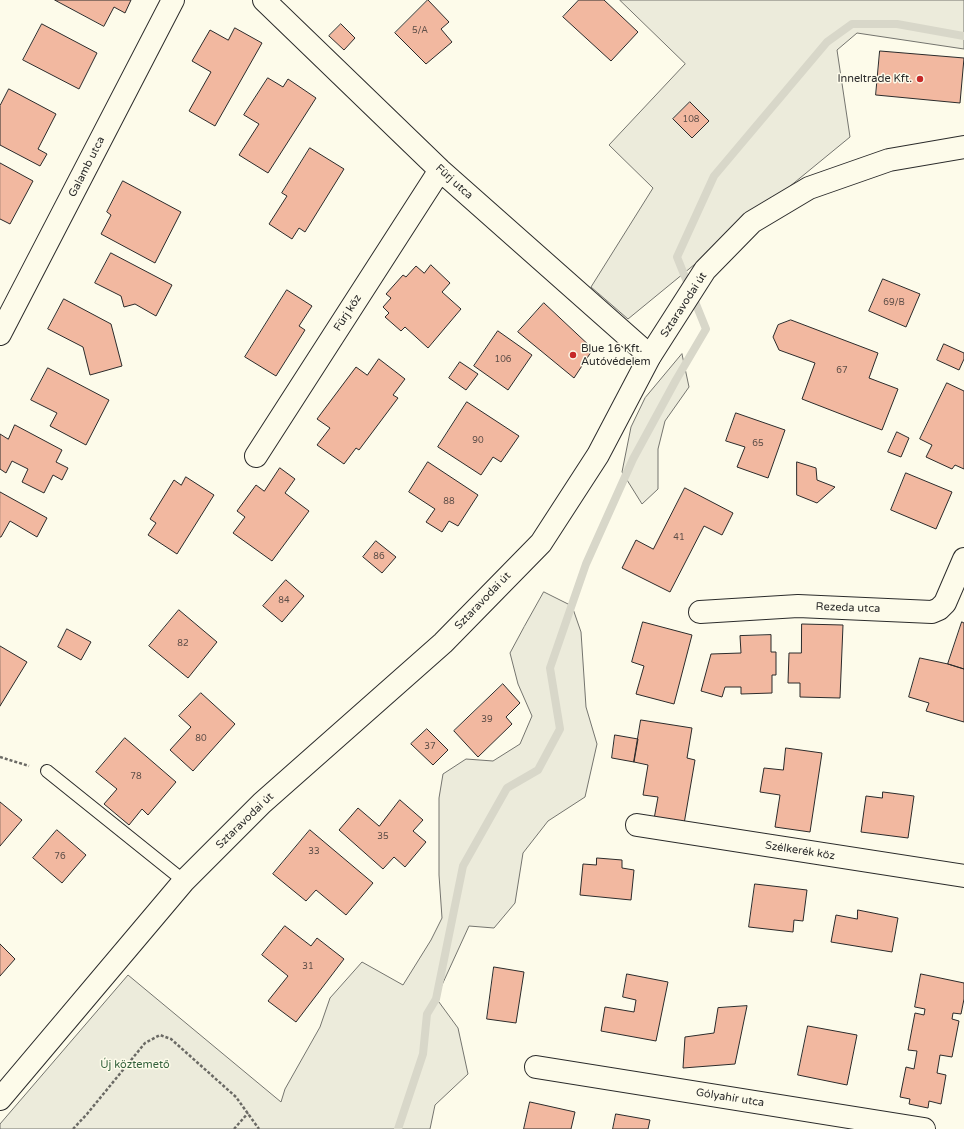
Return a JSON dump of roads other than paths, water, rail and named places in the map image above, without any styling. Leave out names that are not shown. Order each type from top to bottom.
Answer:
[{"type":"street","name":"Galamb utca","points":[[0,334],[174,0]]},
{"type":"street","name":"Fürj utca","points":[[264,0],[440,170],[654,351]]},
{"type":"street","name":"Sztaravodai út","points":[[0,1099],[184,881],[262,803],[443,643],[541,543],[598,456],[654,351],[706,270],[752,222],[809,188],[888,160],[964,147]]},
{"type":"street","name":"Fürj köz","points":[[256,456],[440,170]]},
{"type":"street","name":"Rezeda utca","points":[[700,612],[798,606],[932,612],[939,609],[946,603],[964,559]]},
{"type":"street","name":"Szélkerék köz","points":[[637,825],[964,876]]},
{"type":"street","name":"Gólyahír utca","points":[[536,1067],[924,1129]]},
{"type":"lane","points":[[47,771],[184,881]]},
{"type":"waterway","points":[[398,1129],[423,1054],[427,1014],[436,999],[463,866],[507,788],[538,770],[560,729],[550,668],[586,564],[633,459],[706,329],[677,257],[714,176],[827,42],[852,24],[897,24],[964,36]]},
{"type":"place","name":"Inneltrade Kft.","points":[[920,79]]},
{"type":"place","name":"Blue 16 Kft. Autóvédelem","points":[[573,355]]},
{"type":"park label","name":"Új köztemető","points":[[135,1065]]}]
